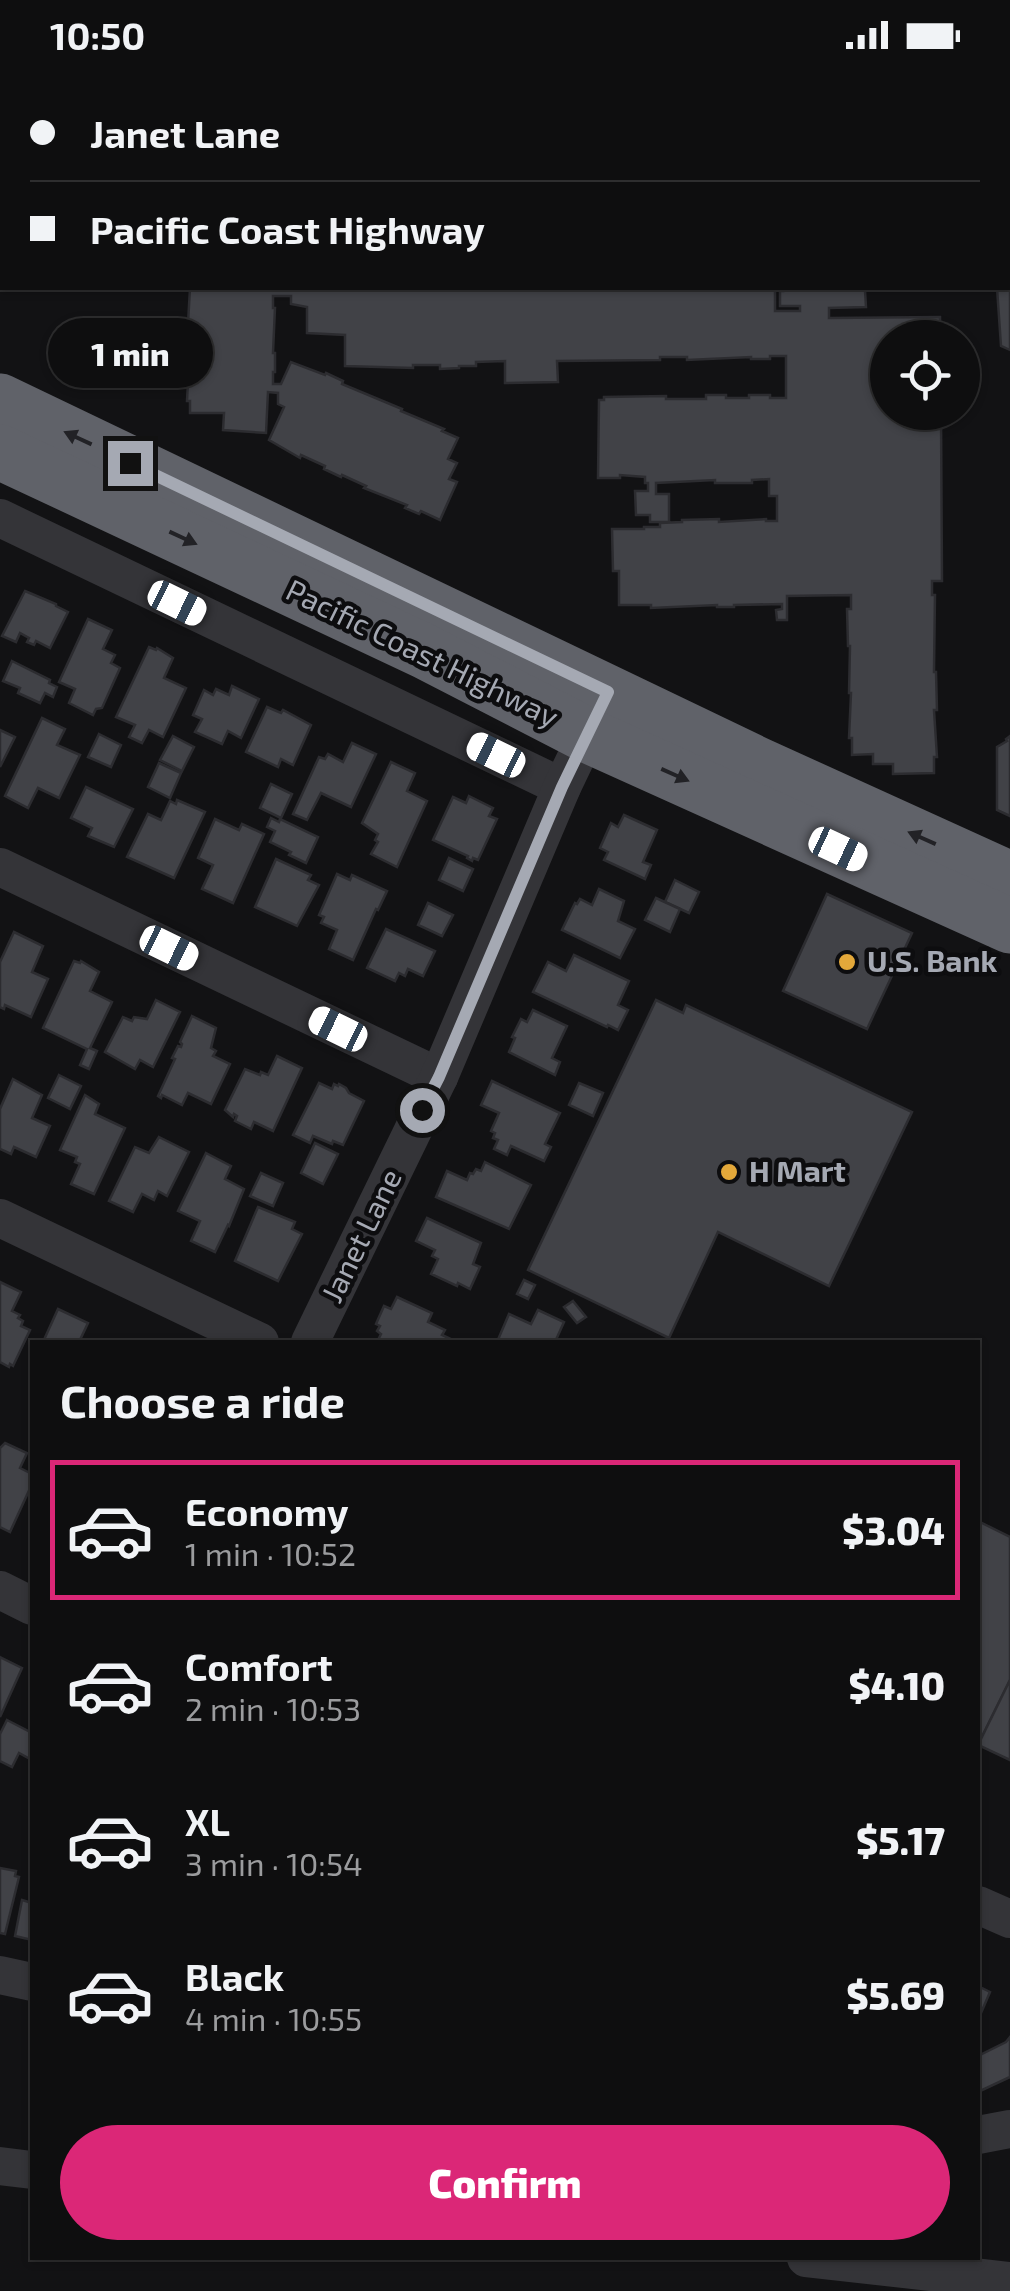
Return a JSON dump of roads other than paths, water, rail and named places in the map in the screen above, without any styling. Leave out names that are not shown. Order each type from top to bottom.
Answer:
[{"type":"highway","name":"Pacific Coast Highway","points":[[0,401],[1010,926]]},
{"type":"highway","name":"Pacific Coast Highway","points":[[0,452],[424,652],[757,764],[1010,879]]},
{"type":"street","points":[[0,518],[562,787]]},
{"type":"street","name":"Janet Lane","points":[[311,1340],[439,1077],[597,713]]},
{"type":"street","points":[[0,867],[439,1077]]},
{"type":"street","points":[[0,1218],[256,1340]]},
{"type":"street","points":[[0,1590],[30,1605]]},
{"type":"street","points":[[980,1905],[1010,1920]]},
{"type":"street","points":[[0,1975],[30,1982]]},
{"type":"street","points":[[980,2136],[1010,2129]]},
{"type":"street","points":[[0,2166],[30,2170]]},
{"type":"street","points":[[819,2270],[906,2280],[1010,2281]]},
{"type":"place","name":"U.S. Bank","points":[[847,962]]},
{"type":"place","name":"H Mart","points":[[729,1172]]}]
